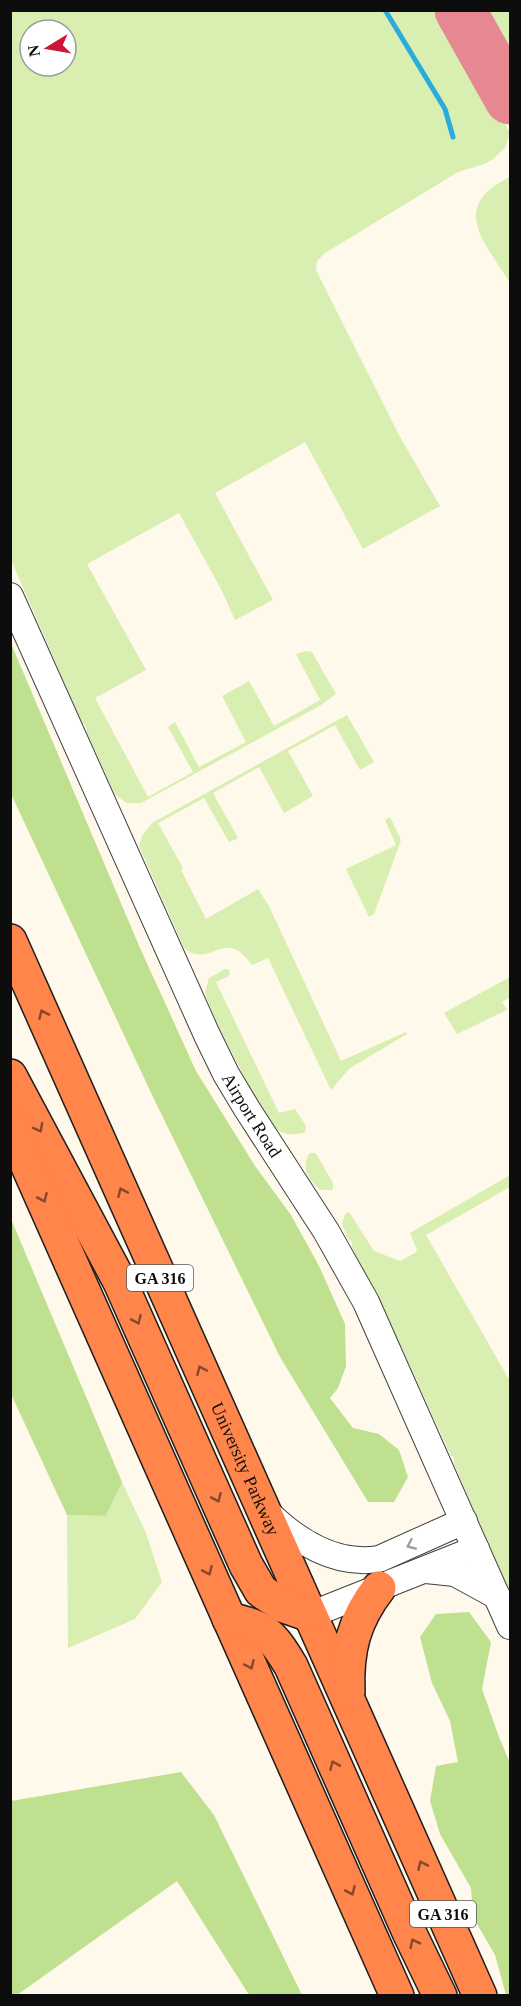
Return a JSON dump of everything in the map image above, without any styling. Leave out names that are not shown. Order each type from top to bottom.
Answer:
[{"type":"highway","name":"University Parkway","points":[[10,941],[480,1995]]},
{"type":"highway","points":[[10,1076],[120,1282],[246,1565],[261,1591],[284,1606],[310,1616]]},
{"type":"highway","points":[[10,1126],[397,1995]]},
{"type":"highway","points":[[349,1703],[349,1655],[352,1638],[358,1619],[379,1587]]},
{"type":"highway","points":[[229,1619],[255,1625],[276,1640],[291,1666],[404,1922],[440,1995]]},
{"type":"street","name":"Airport Road","points":[[10,596],[207,1035],[247,1109],[320,1222],[356,1285],[510,1626]]},
{"type":"street","points":[[262,1507],[302,1542],[334,1556],[365,1561],[379,1559],[464,1521]]},
{"type":"street","points":[[310,1616],[476,1548]]},
{"type":"street","points":[[423,1570],[455,1573],[497,1596]]},
{"type":"green space","points":[[10,11],[441,11],[510,133],[505,148],[493,159],[458,172],[325,253],[317,261],[316,270],[399,435],[440,506],[363,549],[305,442],[215,493],[273,600],[235,620],[221,589],[179,513],[87,564],[146,670],[95,698],[148,797],[193,772],[168,727],[175,722],[199,767],[246,742],[222,696],[249,681],[274,726],[320,700],[296,654],[312,652],[336,694],[321,705],[141,803],[127,803],[115,795],[86,726],[82,723],[11,560]]},
{"type":"green space","points":[[478,11],[510,11],[510,67]]},
{"type":"green space","points":[[510,177],[510,283],[483,239],[477,226],[476,213],[480,200],[491,188]]},
{"type":"green space","points":[[10,641],[140,948],[196,1071],[255,1166],[291,1215],[319,1266],[345,1324],[346,1366],[338,1388],[330,1398],[353,1428],[379,1434],[399,1450],[408,1477],[394,1502],[368,1502],[280,1357],[153,1097],[11,794]]},
{"type":"green space","points":[[347,715],[374,762],[360,770],[335,725],[288,751],[313,796],[284,813],[259,767],[213,793],[238,838],[229,842],[204,798],[158,823],[183,868],[181,870],[206,919],[258,889],[269,906],[341,1061],[406,1032],[407,1034],[350,1068],[331,1090],[268,958],[252,965],[234,949],[226,948],[202,954],[184,948],[139,846],[142,836],[152,823]]},
{"type":"green space","points":[[390,817],[401,840],[374,914],[369,917],[346,869],[396,845],[385,820]]},
{"type":"green space","points":[[225,969],[230,970],[229,976],[216,982],[279,1113],[295,1109],[306,1126],[305,1133],[288,1134],[278,1130],[261,1106],[226,1042],[205,992],[209,978]]},
{"type":"green space","points":[[510,977],[510,997],[502,1002],[507,1010],[457,1034],[444,1013]]},
{"type":"green space","points":[[310,1153],[317,1155],[333,1183],[333,1190],[321,1190],[309,1178],[306,1163]]},
{"type":"green space","points":[[510,1175],[510,1187],[426,1235],[510,1381],[510,1593],[455,1466],[453,1456],[451,1456],[342,1224],[345,1214],[349,1212],[374,1251],[400,1261],[417,1250],[410,1233]]},
{"type":"green space","points":[[11,1219],[122,1482],[106,1516],[67,1515],[11,1394]]},
{"type":"green space","points":[[122,1482],[146,1533],[162,1582],[135,1619],[68,1648],[67,1515],[106,1516]]},
{"type":"green space","points":[[469,1612],[491,1642],[482,1689],[510,1763],[510,1995],[506,1995],[495,1955],[473,1917],[471,1888],[440,1834],[430,1801],[436,1766],[458,1762],[450,1721],[432,1683],[420,1637],[436,1614]]},
{"type":"green space","points":[[181,1772],[214,1815],[302,1995],[249,1995],[177,1881],[17,1995],[11,1995],[11,1801]]},
{"type":"waterway","points":[[385,10],[445,109],[453,137]]},
{"type":"taxiway","points":[[460,10],[510,99]]}]
